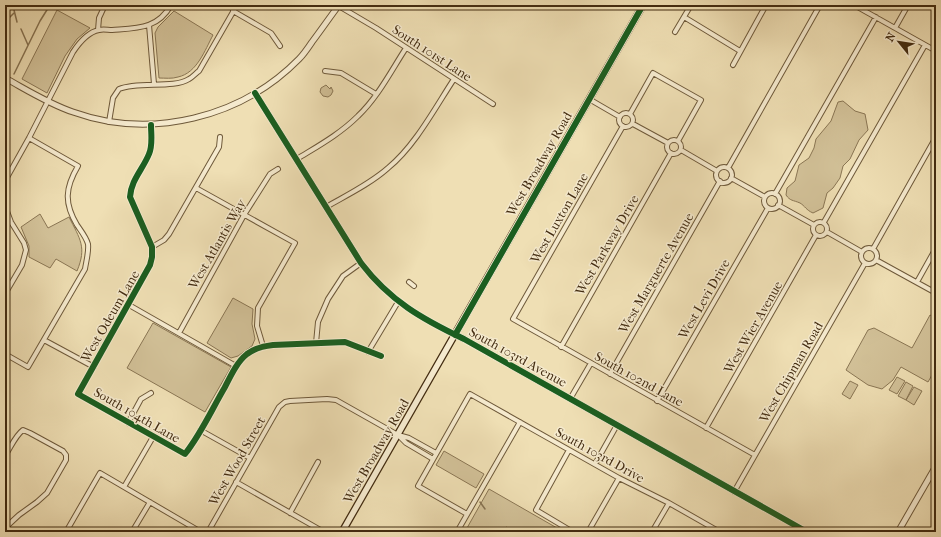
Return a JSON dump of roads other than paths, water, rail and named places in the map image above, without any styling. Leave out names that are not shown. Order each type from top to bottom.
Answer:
[{"type":"main road","name":"West Broadway Road","points":[[342,532],[643,5]]},
{"type":"street","points":[[98,30],[99,18],[105,5]]},
{"type":"street","points":[[5,181],[76,47],[82,40],[98,30],[138,28],[149,25],[161,19],[172,5]]},
{"type":"street","points":[[109,122],[112,105],[119,89],[124,87],[180,82],[189,79],[199,71],[237,5]]},
{"type":"street","points":[[5,78],[48,102],[74,113],[109,122],[151,125],[183,121],[204,116],[223,109],[256,93],[282,75],[301,58],[338,5]]},
{"type":"street","name":"South 101st Lane","points":[[338,5],[494,104]]},
{"type":"street","points":[[675,32],[691,5]]},
{"type":"street","points":[[733,65],[766,5]]},
{"type":"street","points":[[728,168],[820,5]]},
{"type":"street","points":[[854,5],[936,51]]},
{"type":"street","points":[[895,28],[908,5]]},
{"type":"street","points":[[233,11],[272,33],[280,46]]},
{"type":"street","points":[[684,17],[740,51]]},
{"type":"street","points":[[775,194],[876,17]]},
{"type":"street","points":[[149,25],[154,84]]},
{"type":"street","points":[[824,222],[925,45]]},
{"type":"street","points":[[297,158],[345,128],[368,106],[406,48]]},
{"type":"street","points":[[325,71],[341,73],[376,94]]},
{"type":"street","points":[[630,114],[653,73],[701,100],[678,141]]},
{"type":"street","points":[[326,207],[378,176],[404,153],[454,79]]},
{"type":"street","name":"South 103rd Avenue","points":[[256,93],[361,263],[378,283],[398,302],[420,316],[807,532]]},
{"type":"street","points":[[589,99],[620,117]]},
{"type":"street","points":[[625,113],[630,114],[634,119],[632,124],[628,127],[623,126],[620,122],[620,117],[625,113]]},
{"type":"street","points":[[632,124],[668,143]]},
{"type":"street","points":[[151,125],[150,152],[131,189],[130,198],[152,247],[164,240],[169,234],[219,147],[220,137]]},
{"type":"street","name":"West Luxton Lane","points":[[513,319],[623,126]]},
{"type":"street","points":[[873,249],[936,137]]},
{"type":"street","points":[[5,354],[28,367],[85,269],[88,245],[73,218],[67,191],[78,166],[29,138]]},
{"type":"street","points":[[668,143],[673,140],[678,141]]},
{"type":"street","points":[[668,143],[667,148],[671,153],[677,154],[681,150],[681,144],[678,141]]},
{"type":"street","points":[[681,150],[717,171]]},
{"type":"street","name":"West Parkway Drive","points":[[561,347],[671,153]]},
{"type":"street","points":[[728,168],[722,167],[717,171],[716,176],[720,181],[726,182],[731,178]]},
{"type":"street","points":[[728,168],[731,173],[731,178]]},
{"type":"street","name":"West Atlantis Way","points":[[178,333],[244,215],[270,174],[278,169]]},
{"type":"street","points":[[731,178],[765,197]]},
{"type":"street","name":"West Marguerte Avenue","points":[[610,374],[720,181]]},
{"type":"street","points":[[196,188],[295,243],[258,308],[257,326],[263,346]]},
{"type":"street","points":[[768,194],[775,194],[779,198],[778,205],[772,209],[768,208],[764,204],[765,197],[768,194]]},
{"type":"street","points":[[778,205],[814,225]]},
{"type":"street","points":[[5,207],[11,222],[24,243],[26,250],[24,260],[5,294]]},
{"type":"street","name":"West Levi Drive","points":[[657,400],[768,208]]},
{"type":"street","points":[[818,221],[824,222],[828,226],[827,232],[821,236],[816,235],[813,230],[814,225],[818,221]]},
{"type":"street","points":[[827,232],[862,252]]},
{"type":"street","name":"West Wier Avenue","points":[[706,428],[816,235]]},
{"type":"street","name":"West Odeum Lane","points":[[78,394],[130,304],[150,265],[152,247]]},
{"type":"street","points":[[873,249],[868,248],[862,252],[861,258],[865,263],[870,264],[876,260]]},
{"type":"street","points":[[916,282],[936,248]]},
{"type":"street","points":[[873,249],[876,253],[876,260]]},
{"type":"street","points":[[876,260],[936,293]]},
{"type":"street","points":[[316,343],[318,322],[328,299],[343,276],[361,263]]},
{"type":"street","name":"West Chipman Road","points":[[734,492],[865,263]]},
{"type":"street","points":[[409,282],[414,286]]},
{"type":"street","points":[[368,352],[398,302]]},
{"type":"street","points":[[130,304],[236,366]]},
{"type":"street","name":"South 102nd Lane","points":[[513,319],[755,455]]},
{"type":"street","points":[[44,340],[94,367]]},
{"type":"street","points":[[250,458],[200,430],[236,366],[247,354],[263,346],[345,342],[381,356]]},
{"type":"street","points":[[570,399],[591,363]]},
{"type":"street","name":"South 104th Lane","points":[[78,394],[185,454],[200,430]]},
{"type":"street","points":[[128,423],[141,399],[151,394]]},
{"type":"street","name":"South 103rd Drive","points":[[436,453],[470,394],[619,478],[669,503],[719,532]]},
{"type":"street","name":"West Wood Street","points":[[208,532],[279,407],[285,402],[320,399],[336,400],[398,435]]},
{"type":"street","points":[[457,532],[520,422]]},
{"type":"street","points":[[595,464],[617,426]]},
{"type":"street","points":[[5,456],[12,447],[18,434],[23,430],[64,451],[66,455],[66,460],[47,493],[5,528]]},
{"type":"street","points":[[398,435],[409,438],[436,453],[418,486],[467,514]]},
{"type":"street","points":[[398,435],[406,443],[433,459]]},
{"type":"street","points":[[124,487],[153,437]]},
{"type":"street","points":[[569,450],[536,510],[573,532]]},
{"type":"street","points":[[290,513],[318,462]]},
{"type":"street","points":[[898,532],[936,466]]},
{"type":"street","points":[[66,532],[100,472],[201,532]]},
{"type":"street","points":[[588,532],[619,478]]},
{"type":"street","points":[[236,482],[324,532]]},
{"type":"street","points":[[132,532],[150,502]]},
{"type":"street","points":[[652,532],[669,503]]},
{"type":"waterway","points":[[15,5],[14,10],[17,22]]},
{"type":"waterway","points":[[14,74],[40,21],[50,5]]},
{"type":"waterway","points":[[5,22],[14,13]]},
{"type":"waterway","points":[[21,29],[28,45]]},
{"type":"waterway","points":[[480,502],[485,509]]}]
